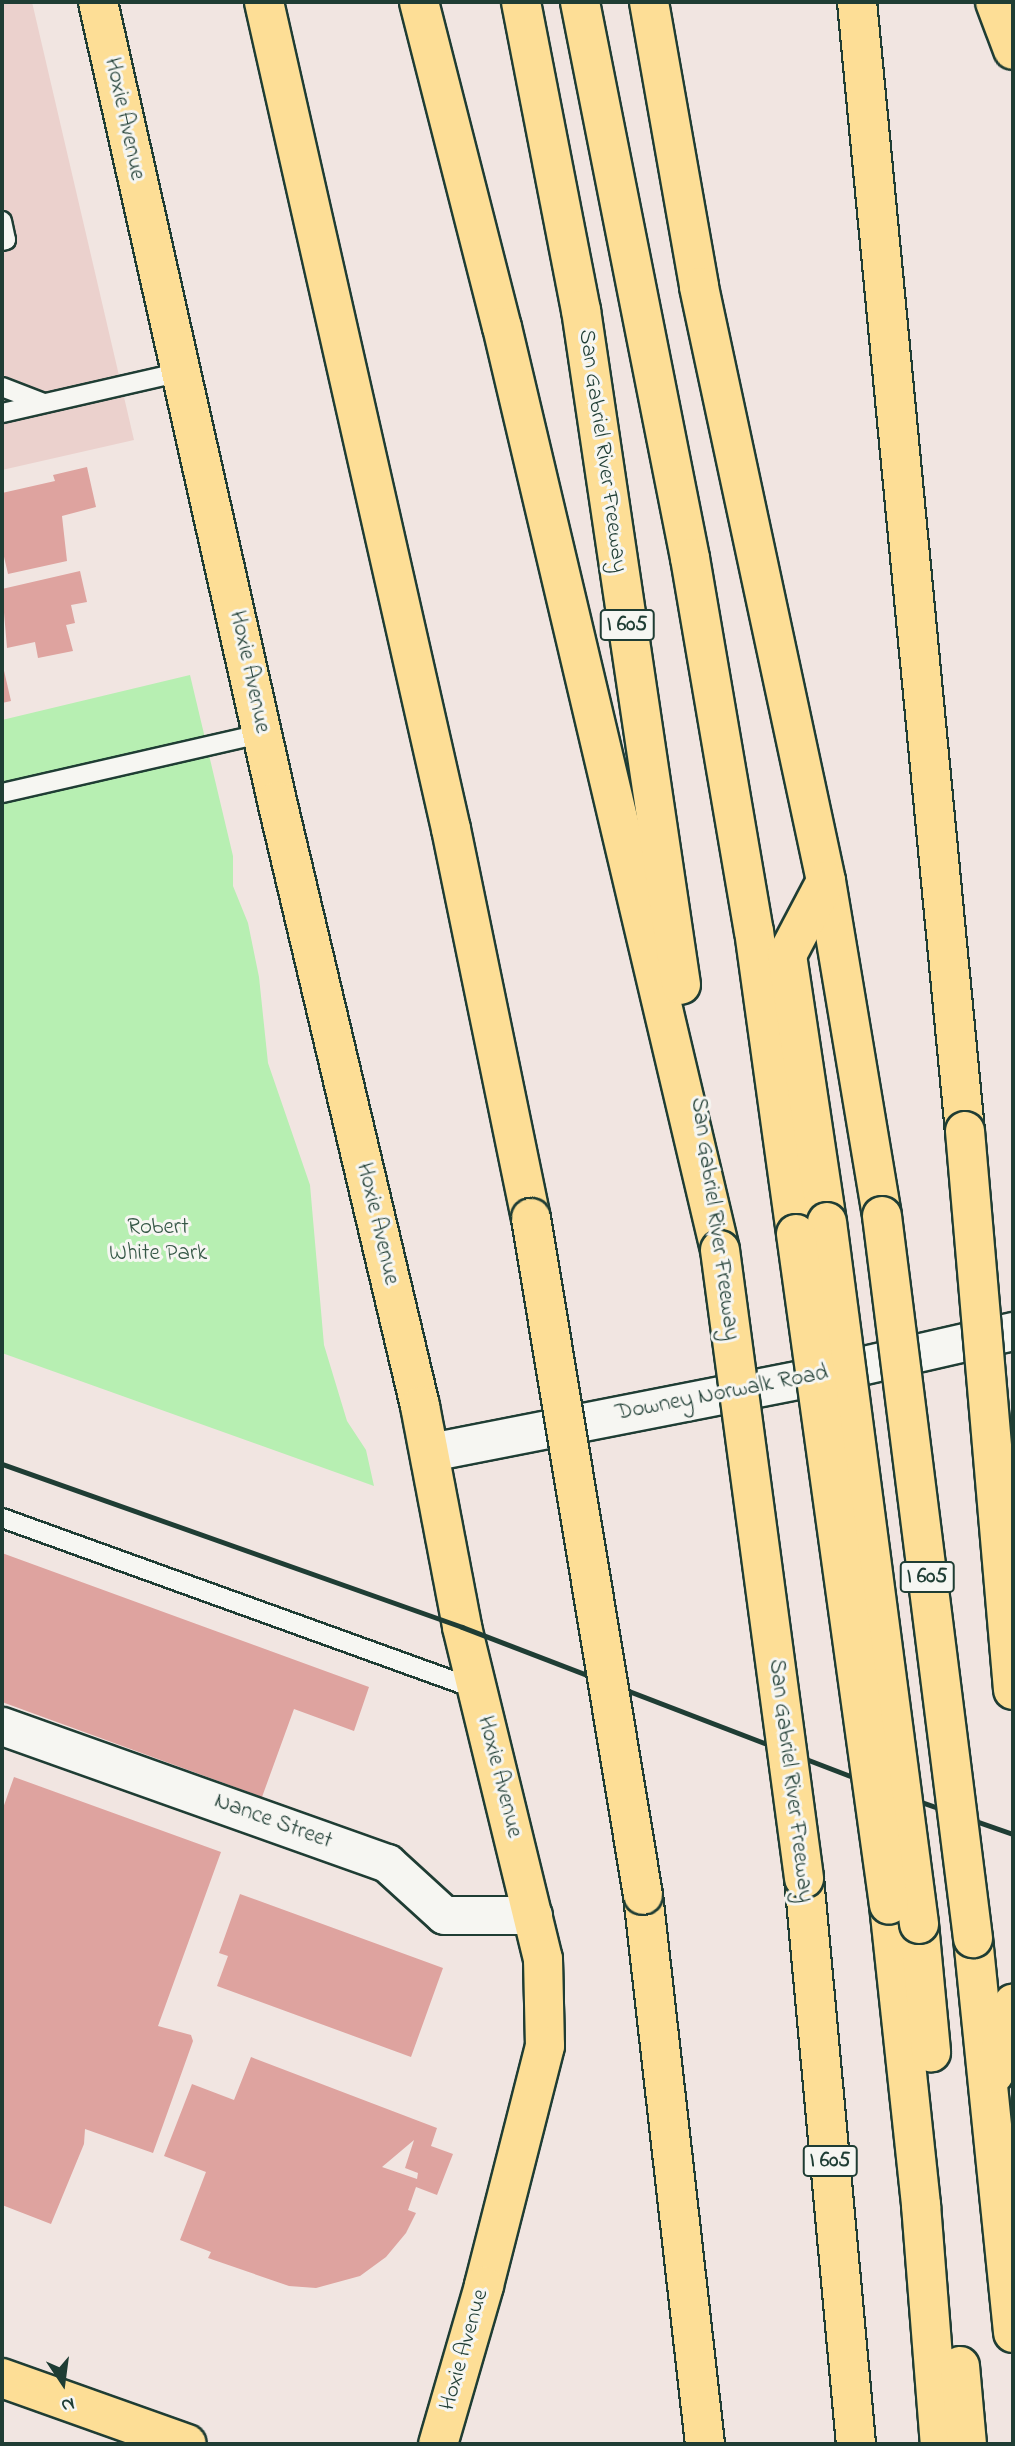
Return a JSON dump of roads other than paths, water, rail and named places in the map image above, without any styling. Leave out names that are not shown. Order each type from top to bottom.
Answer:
[{"type":"main road","name":"Hoxie Avenue","points":[[99,2],[263,733],[430,1452],[477,1689],[543,1959],[545,2046],[484,2286],[438,2444]]},
{"type":"main road","points":[[236,2],[387,554]]},
{"type":"main road","points":[[264,2],[451,829],[531,1218],[643,1895],[705,2444]]},
{"type":"main road","points":[[419,2],[502,327],[720,1250]]},
{"type":"main road","name":"San Gabriel River Freeway","points":[[521,2],[581,310],[720,1250],[804,1878],[856,2444]]},
{"type":"main road","points":[[580,2],[690,558],[754,931],[812,1228]]},
{"type":"main road","name":"I 605","points":[[649,2],[699,287],[826,881],[882,1216],[973,1938],[1013,2333]]},
{"type":"main road","points":[[857,2],[965,1131],[1013,1690]]},
{"type":"main road","points":[[995,2],[1013,50]]},
{"type":"main road","points":[[826,881],[787,955],[812,1228],[904,1915],[967,2444]]},
{"type":"main road","points":[[904,1915],[940,2444]]},
{"type":"main road","points":[[988,2096],[1013,2004]]},
{"type":"main road","points":[[2,2378],[187,2444]]},
{"type":"street","name":"Downey Norwalk Road","points":[[430,1452],[816,1376],[1013,1331]]},
{"type":"street","name":"Nance Street","points":[[2,1726],[387,1863],[444,1915],[533,1915]]},
{"type":"lane","points":[[2,221],[6,240],[2,241]]},
{"type":"lane","points":[[2,413],[181,372]]},
{"type":"lane","points":[[2,387],[44,403]]},
{"type":"lane","points":[[2,793],[263,733]]},
{"type":"lane","points":[[2,1518],[477,1689]]},
{"type":"railway","points":[[2,1464],[462,1627],[878,1787],[1013,1834]]},
{"type":"park label","name":"Robert White Park","points":[[158,1241]]}]
